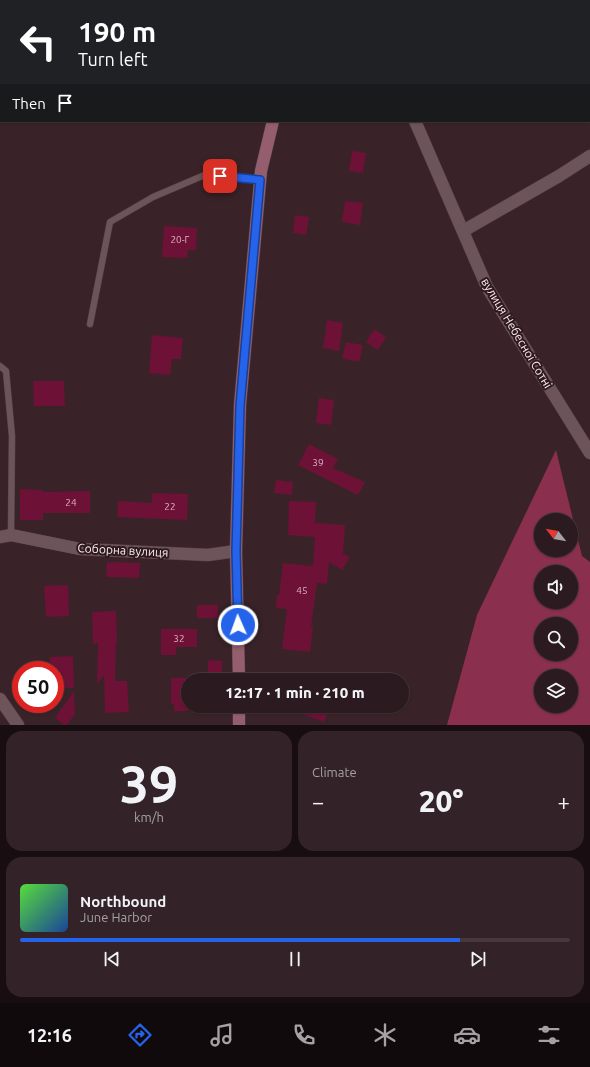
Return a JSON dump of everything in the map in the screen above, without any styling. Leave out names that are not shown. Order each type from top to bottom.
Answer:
[{"type":"main road","points":[[239,673],[236,551],[240,406],[261,171],[273,122]]},
{"type":"main road","points":[[239,713],[239,725]]},
{"type":"street","name":"вулиця Небесної Сотні","points":[[415,122],[487,287],[590,452]]},
{"type":"street","points":[[463,231],[559,176],[590,156]]},
{"type":"street","name":"Соборна вулиця","points":[[5,536],[80,549],[208,555],[236,551]]},
{"type":"street","points":[[0,699],[18,725]]},
{"type":"lane","points":[[90,324],[110,222],[153,197],[207,174],[260,180]]},
{"type":"lane","points":[[0,366],[6,371],[12,436],[5,536]]},
{"type":"shaded area","points":[[556,450],[571,513],[534,513],[534,557],[578,557],[578,540],[582,556],[590,562],[590,725],[447,725],[477,615]]},
{"type":"building","points":[[352,151],[366,153],[363,173],[349,171]]},
{"type":"building","points":[[345,201],[363,203],[360,225],[342,222]]},
{"type":"building","points":[[295,215],[309,217],[306,235],[293,233]]},
{"type":"building","points":[[164,226],[197,228],[196,250],[188,250],[187,258],[162,257]]},
{"type":"building","points":[[327,320],[343,323],[339,351],[323,348]]},
{"type":"building","points":[[374,329],[386,337],[378,350],[366,342]]},
{"type":"building","points":[[152,335],[183,338],[181,359],[172,359],[170,375],[149,373]]},
{"type":"building","points":[[346,342],[363,345],[359,362],[342,358]]},
{"type":"building","points":[[33,381],[64,381],[65,406],[34,406]]},
{"type":"building","points":[[319,398],[334,400],[331,425],[316,423]]},
{"type":"building","points":[[309,444],[338,459],[333,468],[365,482],[358,495],[298,465]]},
{"type":"building","points":[[276,480],[293,482],[292,495],[274,493]]},
{"type":"building","points":[[20,489],[43,490],[43,492],[90,491],[90,513],[43,513],[43,520],[20,520]]},
{"type":"building","points":[[152,493],[188,494],[187,520],[117,517],[118,501],[152,503]]},
{"type":"building","points":[[289,501],[316,502],[315,523],[345,525],[343,554],[350,557],[342,570],[329,562],[327,584],[317,583],[311,627],[313,627],[310,652],[282,649],[287,609],[276,608],[283,563],[313,566],[315,537],[288,535]]},
{"type":"building","points":[[107,562],[140,563],[139,578],[106,577]]},
{"type":"building","points":[[68,585],[69,616],[46,617],[44,586]]},
{"type":"building","points":[[197,605],[218,605],[218,618],[197,618]]},
{"type":"building","points":[[116,611],[117,643],[115,681],[127,681],[129,712],[105,713],[104,675],[97,684],[98,643],[93,644],[92,612]]},
{"type":"building","points":[[161,629],[197,629],[197,647],[176,647],[176,655],[161,655]]},
{"type":"building","points":[[73,656],[74,688],[64,688],[64,661],[50,661],[50,657]]},
{"type":"building","points":[[208,660],[222,661],[222,673],[208,673]]},
{"type":"building","points":[[171,678],[181,678],[181,711],[174,711],[174,704],[171,704]]},
{"type":"building","points":[[74,691],[75,714],[67,725],[64,725],[55,718],[59,713],[64,713],[64,705]]},
{"type":"building","points":[[300,713],[327,713],[324,722]]},
{"type":"route","points":[[220,176],[260,180],[240,406],[236,551],[238,625]]}]
